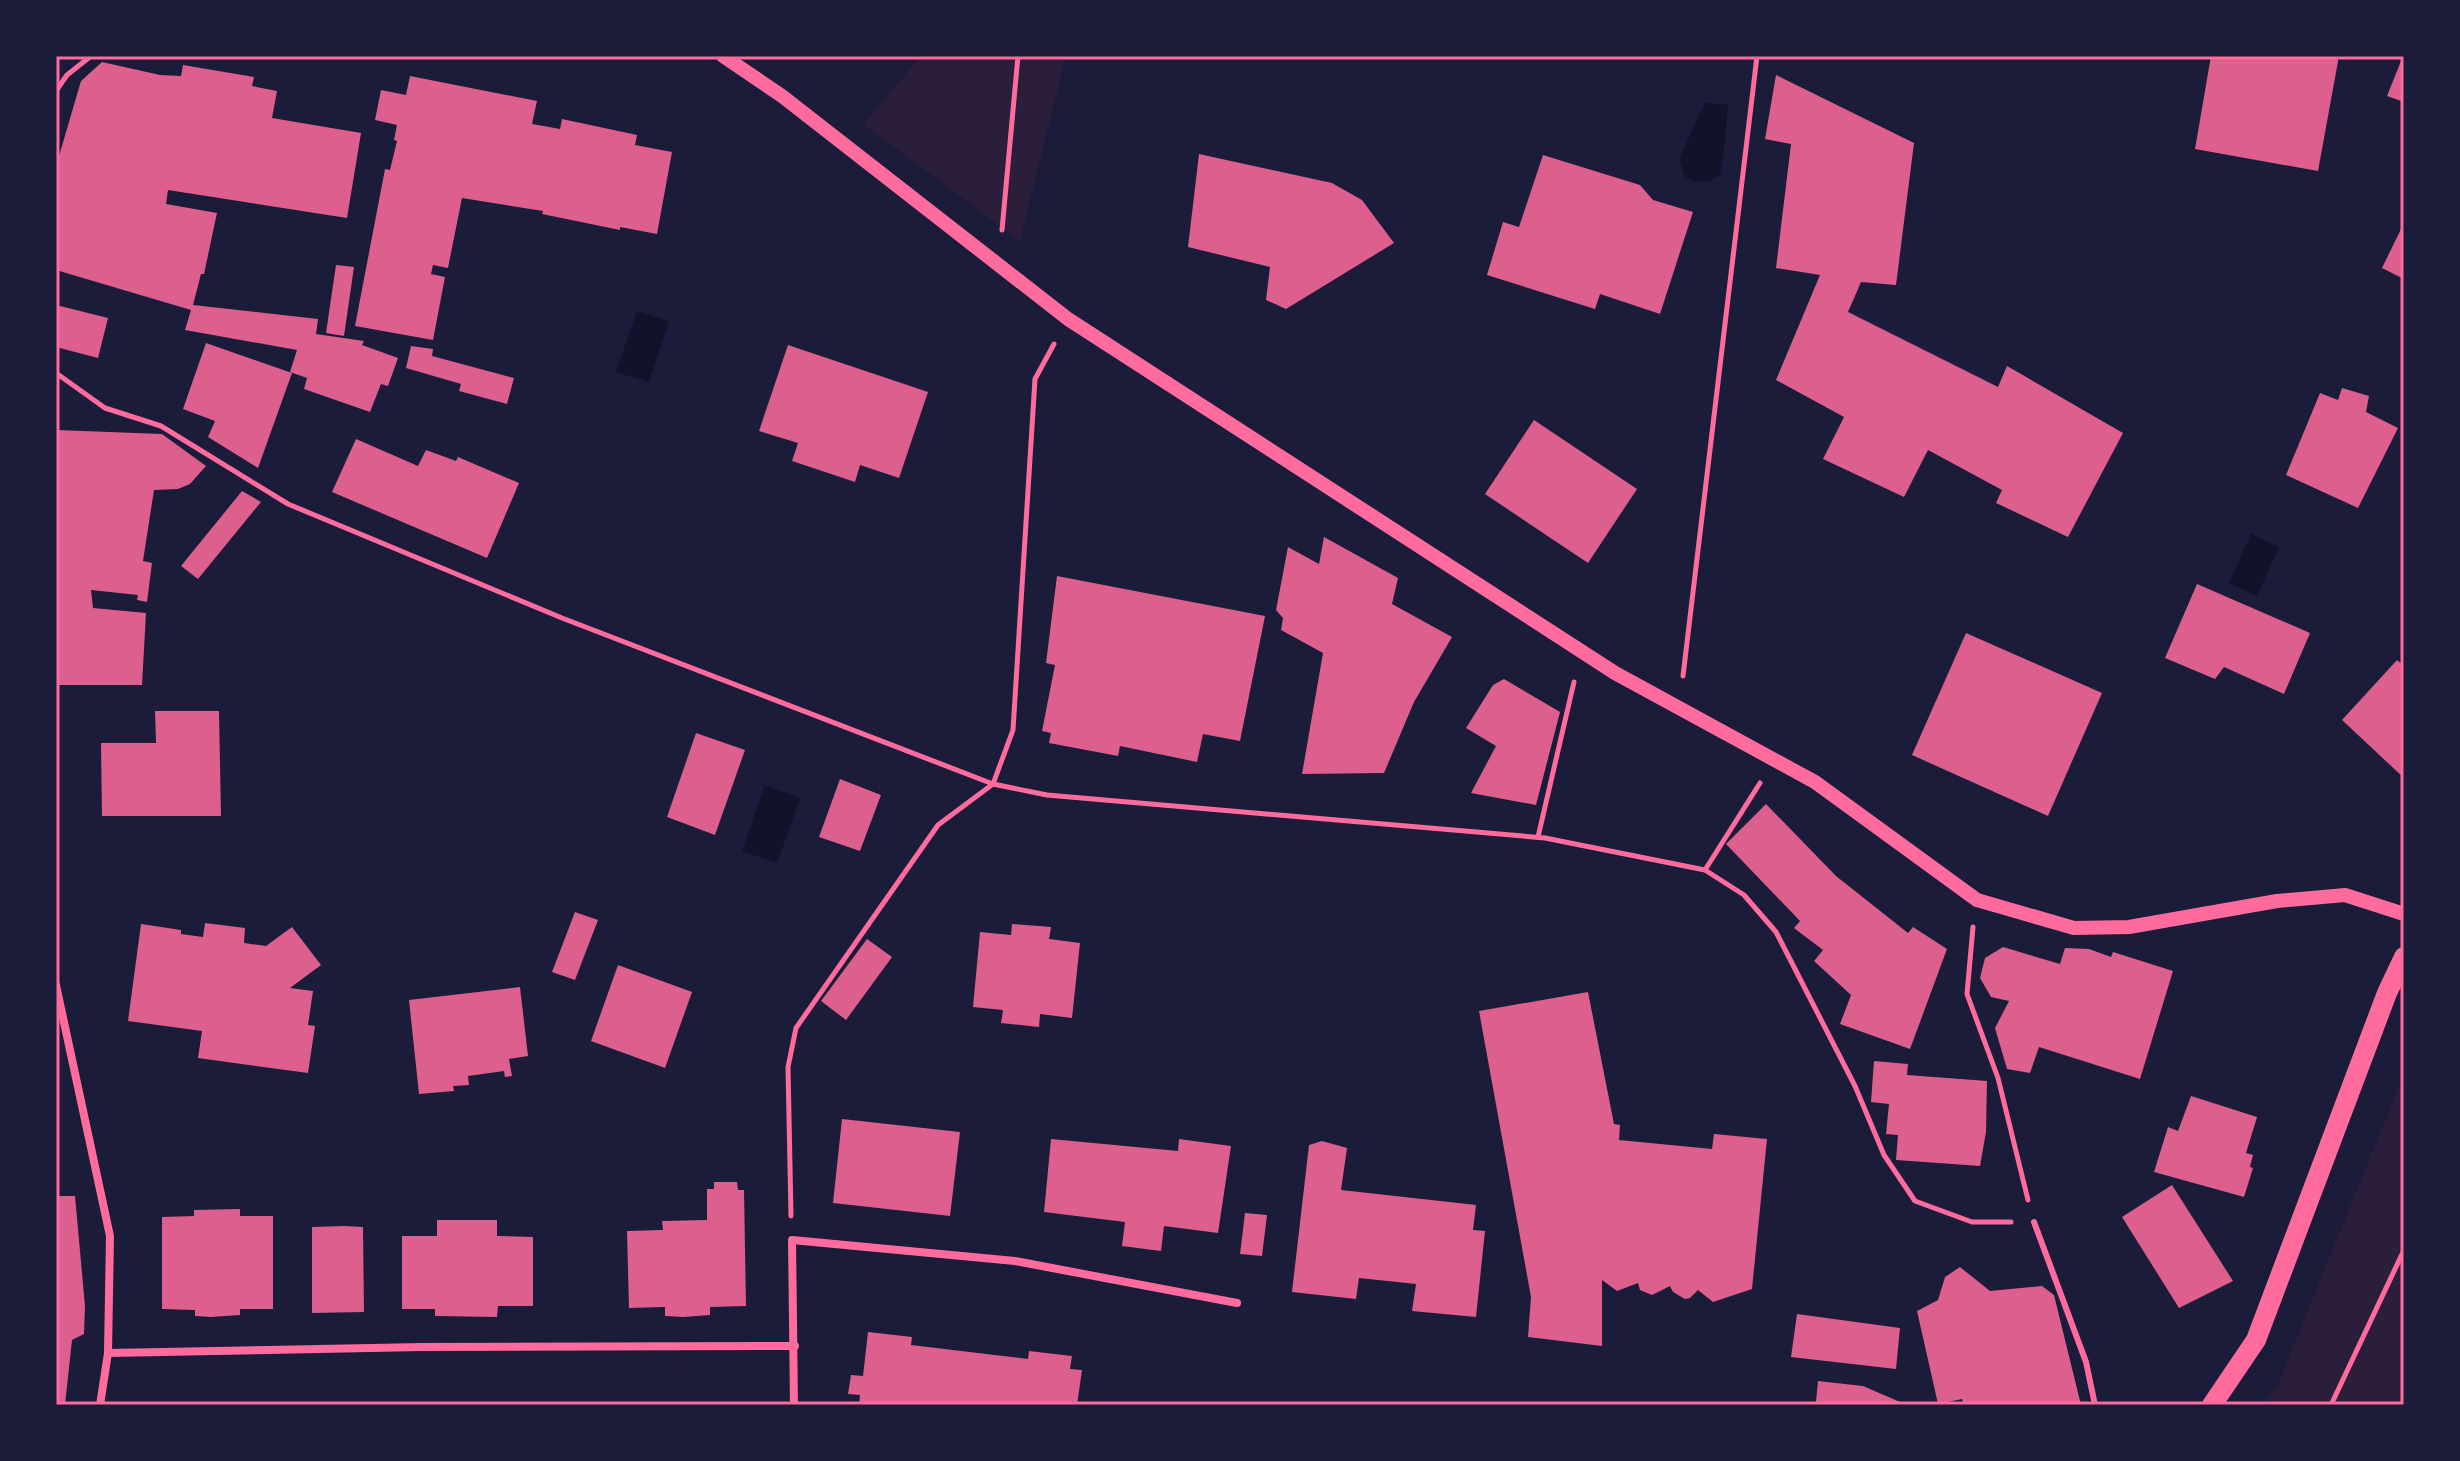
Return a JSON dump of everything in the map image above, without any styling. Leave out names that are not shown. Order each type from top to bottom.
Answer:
[{"type":"main road","points":[[2212,1405],[2256,1340],[2349,1091],[2404,957]]},
{"type":"street","points":[[723,56],[782,96],[998,268],[1068,319],[1581,652],[1815,782],[1977,900],[2074,928],[2129,927],[2277,901],[2345,895],[2404,914]]},
{"type":"street","points":[[56,985],[110,1236],[108,1353],[100,1405]]},
{"type":"street","points":[[794,1405],[792,1240],[1015,1261],[1237,1303]]},
{"type":"street","points":[[108,1353],[422,1347],[795,1346]]},
{"type":"lane","points":[[2034,1222],[2086,1362],[2095,1405]]},
{"type":"path","points":[[56,91],[67,75],[91,56]]},
{"type":"path","points":[[998,268],[1018,56]]},
{"type":"path","points":[[1670,702],[1685,672],[1757,56]]},
{"type":"path","points":[[792,1240],[788,1067],[796,1028],[938,825],[993,784],[1013,730],[1035,379],[1068,319]]},
{"type":"path","points":[[56,373],[105,408],[161,426],[288,504],[562,618],[993,784],[1047,795],[1538,837],[1705,870],[1744,895],[1776,932],[1855,1086],[1884,1155],[1915,1201],[1972,1222],[2034,1222],[1998,1078],[1967,994],[1968,953],[1977,900]]},
{"type":"path","points":[[1538,837],[1581,652]]},
{"type":"path","points":[[1705,870],[1774,760]]},
{"type":"path","points":[[2331,1405],[2344,1370],[2404,1250]]},
{"type":"shaded area","points":[[921,56],[1066,56],[1020,241],[863,124]]},
{"type":"shaded area","points":[[1705,103],[1728,105],[1721,174],[1712,180],[1699,182],[1685,178],[1679,159]]},
{"type":"shaded area","points":[[637,311],[669,321],[649,382],[616,372]]},
{"type":"shaded area","points":[[2251,534],[2279,547],[2257,596],[2229,583]]},
{"type":"shaded area","points":[[765,785],[800,798],[777,863],[742,851]]},
{"type":"shaded area","points":[[2404,1074],[2404,1405],[2261,1405],[2277,1386]]},
{"type":"building","points":[[2211,56],[2339,56],[2318,171],[2195,149]]},
{"type":"building","points":[[2401,61],[2404,62],[2404,102],[2387,96]]},
{"type":"building","points":[[102,62],[160,75],[181,76],[183,65],[254,77],[252,86],[277,91],[272,118],[361,133],[347,218],[168,190],[166,204],[217,213],[204,274],[201,274],[193,305],[318,319],[316,334],[364,341],[362,345],[398,358],[388,386],[381,384],[370,412],[304,389],[307,378],[290,372],[297,350],[185,330],[191,310],[56,270],[59,156],[81,81]]},
{"type":"building","points":[[1776,75],[1914,143],[1896,285],[1861,282],[1848,312],[1998,387],[2007,366],[2123,433],[2068,537],[1996,503],[2002,490],[1928,450],[1904,497],[1823,459],[1844,417],[1776,380],[1820,275],[1776,268],[1791,144],[1765,139]]},
{"type":"building","points":[[410,76],[537,101],[532,124],[560,129],[562,119],[637,135],[635,145],[672,152],[657,234],[620,227],[620,230],[542,214],[543,211],[462,198],[448,268],[433,265],[431,274],[445,277],[433,340],[355,326],[385,169],[390,170],[397,141],[394,140],[397,125],[375,120],[381,90],[406,95]]},
{"type":"building","points":[[1199,154],[1332,183],[1362,200],[1394,243],[1286,309],[1266,300],[1270,267],[1188,247]]},
{"type":"building","points":[[1543,155],[1640,185],[1653,200],[1693,212],[1660,314],[1600,294],[1595,309],[1487,275],[1503,222],[1519,227]]},
{"type":"building","points":[[2404,223],[2404,279],[2382,268]]},
{"type":"building","points":[[336,265],[354,267],[344,336],[326,333]]},
{"type":"building","points":[[56,305],[108,318],[98,358],[56,347]]},
{"type":"building","points":[[206,343],[292,373],[258,468],[208,437],[215,421],[183,409]]},
{"type":"building","points":[[788,345],[928,392],[899,478],[860,465],[855,482],[792,461],[798,443],[759,431]]},
{"type":"building","points":[[411,346],[433,349],[432,356],[514,378],[507,404],[459,391],[461,384],[406,368]]},
{"type":"building","points":[[2342,388],[2369,396],[2366,412],[2398,428],[2358,508],[2286,475],[2320,393],[2338,400]]},
{"type":"building","points":[[1534,420],[1637,489],[1588,563],[1485,494]]},
{"type":"building","points":[[56,430],[162,434],[206,466],[190,484],[178,489],[154,490],[143,561],[152,563],[147,602],[137,600],[138,595],[91,590],[93,608],[146,613],[142,685],[56,685]]},
{"type":"building","points":[[356,439],[418,466],[426,450],[456,461],[458,457],[519,483],[487,558],[332,492]]},
{"type":"building","points":[[242,491],[261,502],[198,579],[181,566]]},
{"type":"building","points":[[1324,537],[1398,578],[1392,604],[1452,637],[1414,702],[1384,773],[1302,774],[1323,653],[1281,630],[1283,618],[1276,610],[1288,547],[1319,564]]},
{"type":"building","points":[[1057,576],[1265,616],[1240,741],[1203,734],[1197,762],[1120,746],[1118,756],[1049,743],[1051,733],[1042,731],[1055,665],[1046,663]]},
{"type":"building","points":[[2197,584],[2310,633],[2284,694],[2224,667],[2215,679],[2165,658]]},
{"type":"building","points":[[1966,633],[2102,693],[2048,816],[1912,755]]},
{"type":"building","points":[[2397,660],[2404,666],[2404,778],[2342,720]]},
{"type":"building","points":[[1504,679],[1560,712],[1536,805],[1471,793],[1496,746],[1466,728],[1493,685]]},
{"type":"building","points":[[155,711],[219,711],[221,816],[102,816],[101,743],[156,743]]},
{"type":"building","points":[[696,733],[745,750],[715,835],[667,817]]},
{"type":"building","points":[[840,779],[881,795],[860,851],[819,837]]},
{"type":"building","points":[[1766,804],[1836,876],[1908,933],[1913,927],[1947,949],[1910,1049],[1840,1024],[1851,995],[1814,961],[1823,950],[1794,928],[1800,921],[1726,844]]},
{"type":"building","points":[[575,912],[598,920],[575,980],[552,972]]},
{"type":"building","points":[[205,923],[245,928],[244,943],[266,946],[292,927],[321,965],[290,988],[313,991],[308,1025],[315,1026],[308,1073],[198,1058],[202,1031],[128,1021],[141,924],[203,937]]},
{"type":"building","points":[[1012,924],[1051,927],[1049,939],[1080,943],[1072,1018],[1040,1014],[1039,1027],[1001,1023],[1003,1010],[973,1007],[980,932],[1011,935]]},
{"type":"building","points":[[867,939],[892,957],[846,1020],[821,1001]]},
{"type":"building","points":[[2003,947],[2060,964],[2065,948],[2089,949],[2111,957],[2113,952],[2173,971],[2140,1079],[2039,1047],[2030,1073],[2007,1069],[1995,1028],[2009,1001],[1991,997],[1980,978],[1985,958]]},
{"type":"building","points":[[618,965],[692,992],[665,1068],[591,1041]]},
{"type":"building","points":[[520,987],[528,1056],[509,1059],[512,1076],[505,1077],[504,1071],[468,1076],[469,1085],[453,1086],[454,1091],[419,1094],[409,1000]]},
{"type":"building","points":[[1588,992],[1614,1124],[1620,1125],[1619,1140],[1712,1149],[1714,1134],[1767,1139],[1752,1289],[1713,1302],[1698,1290],[1685,1299],[1673,1292],[1670,1286],[1652,1295],[1640,1290],[1638,1283],[1617,1291],[1602,1280],[1602,1346],[1528,1337],[1531,1297],[1479,1011]]},
{"type":"building","points":[[1874,1061],[1908,1064],[1907,1075],[1987,1081],[1986,1132],[1980,1166],[1896,1160],[1898,1135],[1886,1134],[1889,1104],[1871,1102]]},
{"type":"building","points":[[2191,1096],[2257,1117],[2246,1153],[2253,1155],[2250,1167],[2253,1168],[2244,1197],[2154,1172],[2168,1127],[2178,1131]]},
{"type":"building","points":[[842,1119],[960,1132],[950,1216],[833,1203]]},
{"type":"building","points":[[1051,1139],[1178,1151],[1179,1139],[1231,1146],[1218,1233],[1164,1226],[1161,1251],[1122,1246],[1125,1222],[1044,1212]]},
{"type":"building","points":[[1322,1141],[1347,1148],[1341,1190],[1476,1205],[1473,1230],[1485,1231],[1476,1317],[1412,1311],[1416,1284],[1359,1278],[1356,1299],[1292,1292],[1309,1145]]},
{"type":"building","points":[[714,1182],[737,1182],[738,1190],[744,1190],[746,1306],[710,1307],[710,1315],[683,1317],[665,1316],[665,1307],[629,1308],[627,1231],[663,1230],[662,1221],[707,1220],[707,1189],[714,1189]]},
{"type":"building","points":[[2172,1185],[2233,1281],[2179,1308],[2122,1217]]},
{"type":"building","points":[[56,1196],[75,1196],[85,1306],[84,1334],[72,1340],[65,1405],[56,1405]]},
{"type":"building","points":[[240,1209],[240,1216],[273,1216],[273,1309],[240,1309],[240,1315],[211,1317],[195,1316],[195,1310],[162,1309],[162,1217],[194,1216],[194,1210]]},
{"type":"building","points":[[1245,1213],[1267,1215],[1262,1256],[1240,1254]]},
{"type":"building","points":[[437,1220],[497,1220],[497,1236],[533,1237],[533,1306],[498,1306],[497,1317],[435,1316],[435,1309],[402,1309],[402,1236],[437,1236]]},
{"type":"building","points":[[312,1227],[363,1227],[364,1312],[312,1313]]},
{"type":"building","points":[[1960,1267],[1990,1291],[2042,1286],[2054,1295],[2081,1405],[1964,1405],[1962,1399],[1938,1404],[1917,1311],[1938,1300],[1945,1277]]},
{"type":"building","points":[[1797,1314],[1900,1328],[1896,1369],[1791,1357]]},
{"type":"building","points":[[868,1332],[912,1337],[911,1345],[1028,1359],[1029,1351],[1072,1356],[1070,1369],[1082,1370],[1077,1405],[859,1405],[860,1395],[848,1394],[851,1375],[863,1376]]},
{"type":"building","points":[[1818,1381],[1863,1386],[1907,1405],[1816,1402]]}]
